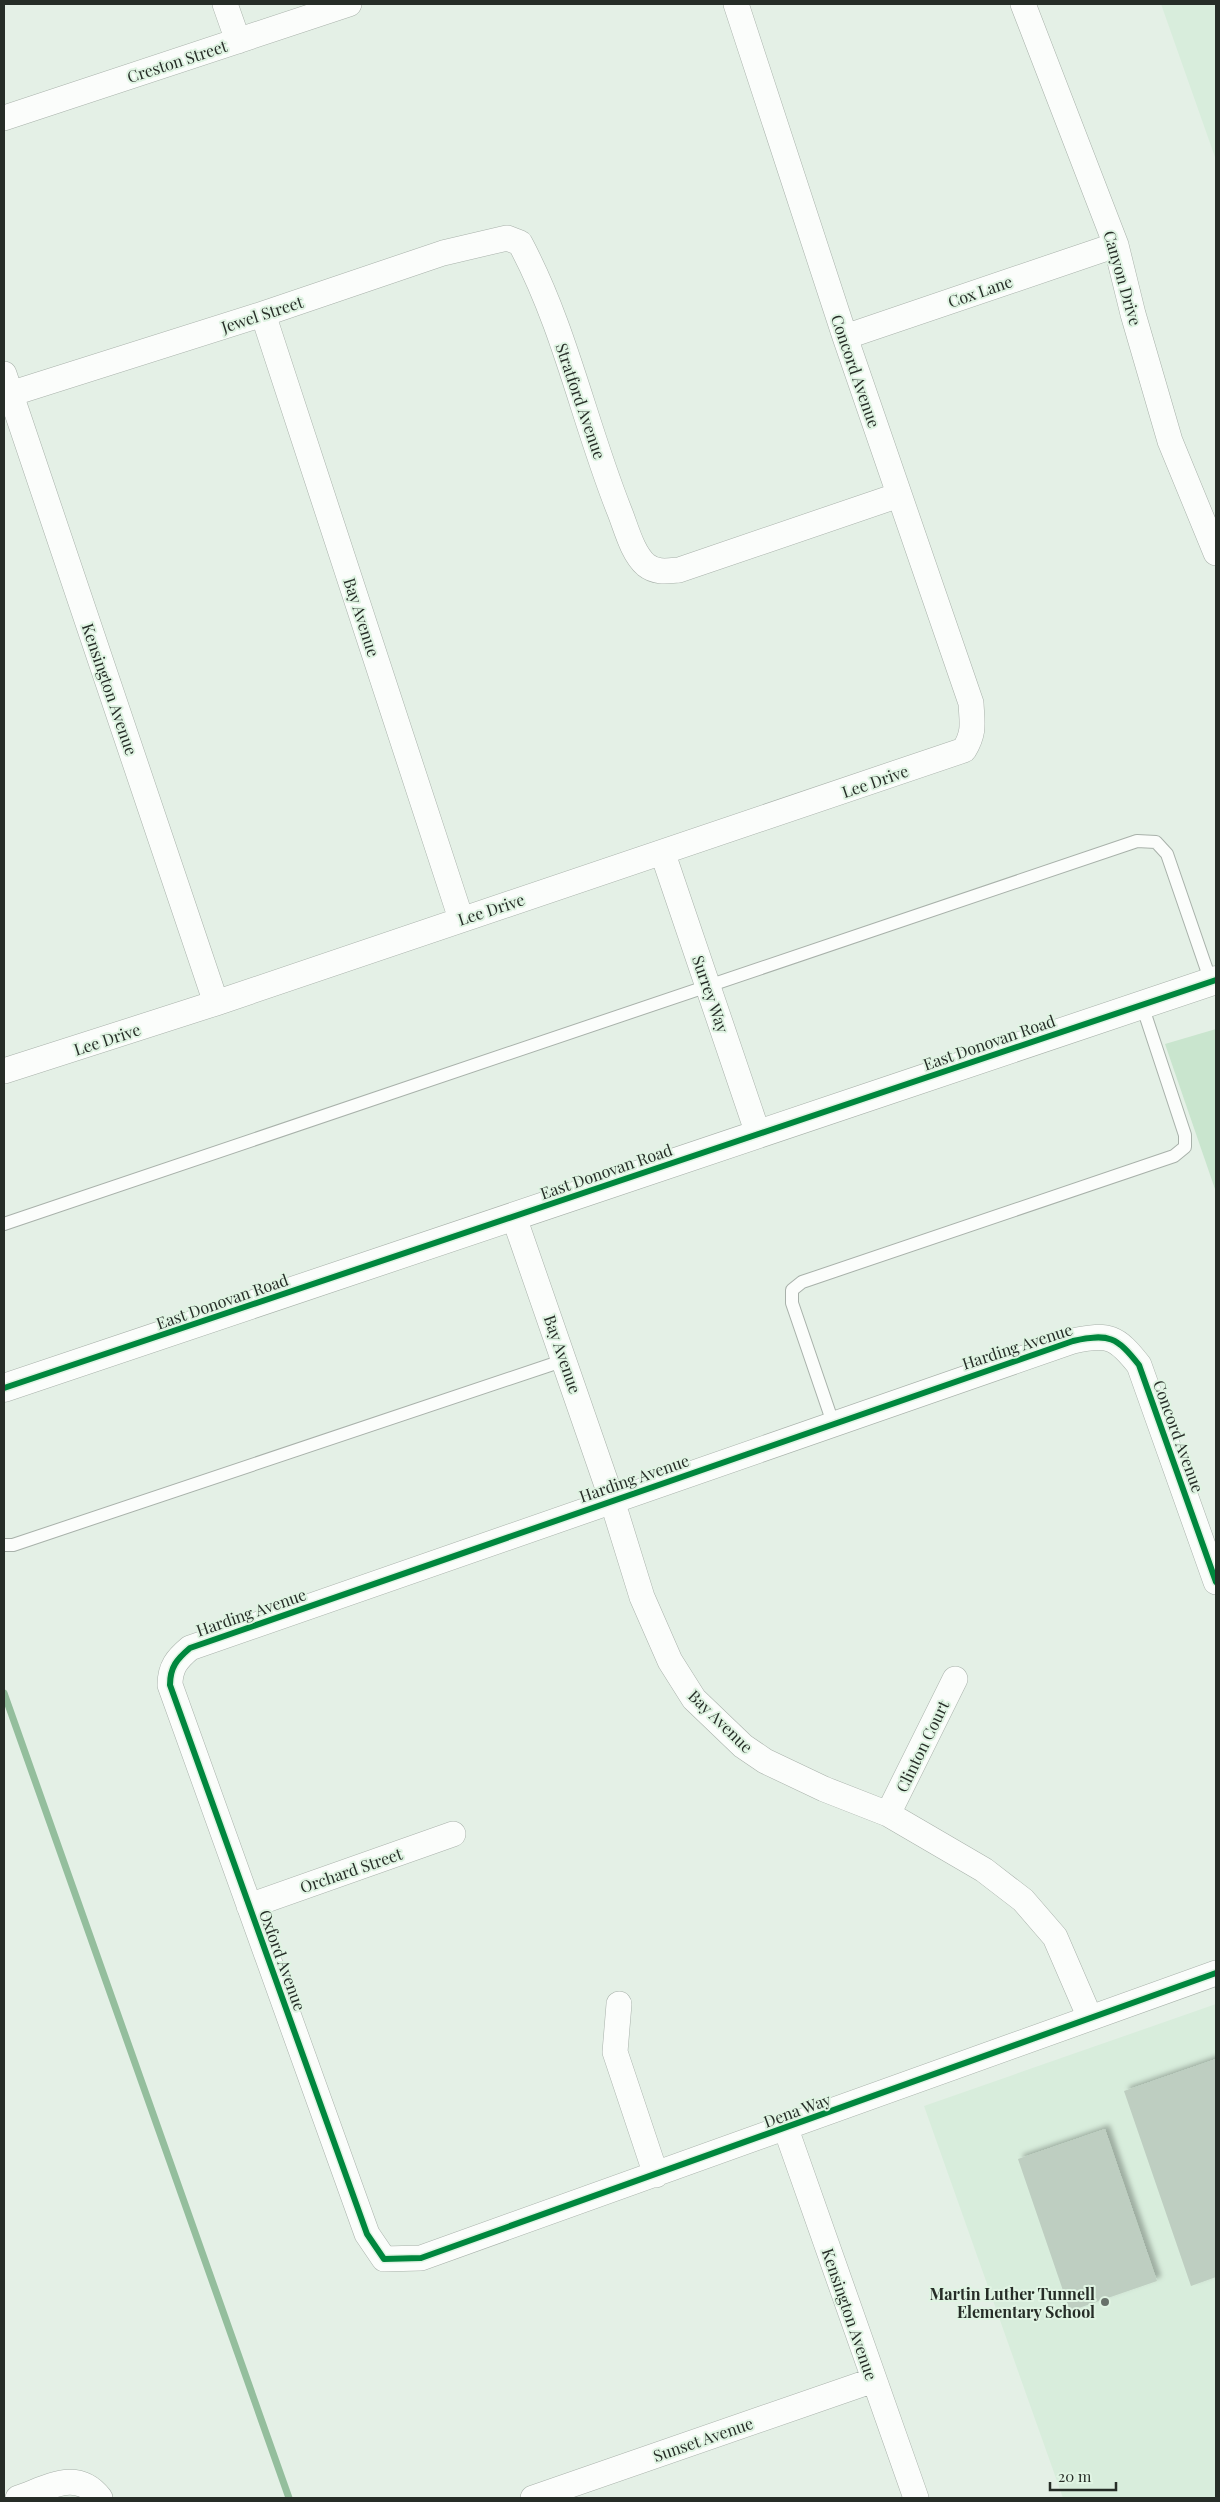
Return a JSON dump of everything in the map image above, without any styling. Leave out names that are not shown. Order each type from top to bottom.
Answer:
[{"type":"street","points":[[225,4],[238,40]]},
{"type":"street","name":"Creston Street","points":[[4,118],[349,4]]},
{"type":"street","name":"Concord Avenue","points":[[736,4],[844,337],[971,703],[972,737]]},
{"type":"street","name":"Canyon Drive","points":[[1023,4],[1116,245],[1133,314],[1170,441],[1216,553]]},
{"type":"street","name":"Jewel Street","points":[[7,384],[263,314],[443,253],[507,238],[514,240]]},
{"type":"street","name":"Stratford Avenue","points":[[514,240],[520,243],[540,280],[612,493],[634,547],[645,564],[659,571],[679,570],[899,495]]},
{"type":"street","name":"Cox Lane","points":[[844,337],[1116,245]]},
{"type":"street","name":"Bay Avenue","points":[[263,314],[462,919]]},
{"type":"street","name":"Kensington Avenue","points":[[7,384],[216,1003]]},
{"type":"street","name":"Lee Drive","points":[[4,1071],[216,1003],[462,919],[663,854],[964,750],[972,737]]},
{"type":"street","name":"Surrey Way","points":[[663,854],[758,1134]]},
{"type":"street","name":"East Donovan Road","points":[[4,1388],[1214,981]]},
{"type":"street","name":"Bay Avenue","points":[[514,1216],[565,1360],[642,1597],[670,1661],[694,1699],[743,1746],[765,1761],[888,1814],[984,1870],[1023,1900],[1055,1937],[1090,2018]]},
{"type":"street","name":"Harding Avenue","points":[[173,1666],[177,1659],[190,1648],[612,1500],[1073,1341],[1095,1336],[1112,1338]]},
{"type":"street","name":"Concord Avenue","points":[[1112,1338],[1125,1348],[1139,1365],[1216,1582]]},
{"type":"street","name":"Oxford Avenue","points":[[173,1666],[170,1685],[366,2234],[384,2258]]},
{"type":"street","name":"Clinton Court","points":[[888,1814],[955,1679]]},
{"type":"street","name":"Orchard Street","points":[[249,1906],[453,1834]]},
{"type":"street","name":"Dena Way","points":[[384,2258],[421,2258],[786,2129],[1216,1973]]},
{"type":"street","points":[[619,2004],[615,2052],[656,2175]]},
{"type":"street","name":"Kensington Avenue","points":[[786,2129],[916,2498]]},
{"type":"street","name":"Sunset Avenue","points":[[533,2498],[874,2380]]},
{"type":"street","points":[[18,2498],[64,2483],[80,2482],[96,2493]]},
{"type":"lane","points":[[4,1224],[1137,841],[1156,842],[1167,854],[1214,981]]},
{"type":"lane","points":[[833,1423],[792,1303],[792,1290],[802,1282],[1174,1156],[1184,1147],[1185,1135],[1142,1005]]},
{"type":"lane","points":[[4,1545],[13,1545],[565,1360]]},
{"type":"shaded area","points":[[1161,4],[1216,4],[1216,160]]},
{"type":"shaded area","points":[[1216,1029],[1216,1192],[1165,1044]]},
{"type":"shaded area","name":"Martin Luther Tunnell Elementary School","points":[[1216,2004],[1216,2498],[1063,2498],[924,2106]]},
{"type":"building","points":[[1216,2059],[1216,2277],[1191,2286],[1124,2091]]},
{"type":"building","points":[[1105,2129],[1157,2281],[1070,2311],[1018,2159]]},
{"type":"waterway","points":[[4,1693],[289,2498]]},
{"type":"cycle path","points":[[4,1388],[1216,980]]},
{"type":"cycle path","points":[[1216,1582],[1139,1365],[1118,1343],[1095,1337],[1073,1341],[190,1648],[175,1664],[171,1673],[170,1685],[367,2234],[384,2259],[421,2258],[1216,1973]]},
{"type":"place","name":"Martin Luther Tunnell Elementary School","points":[[1105,2302]]}]
